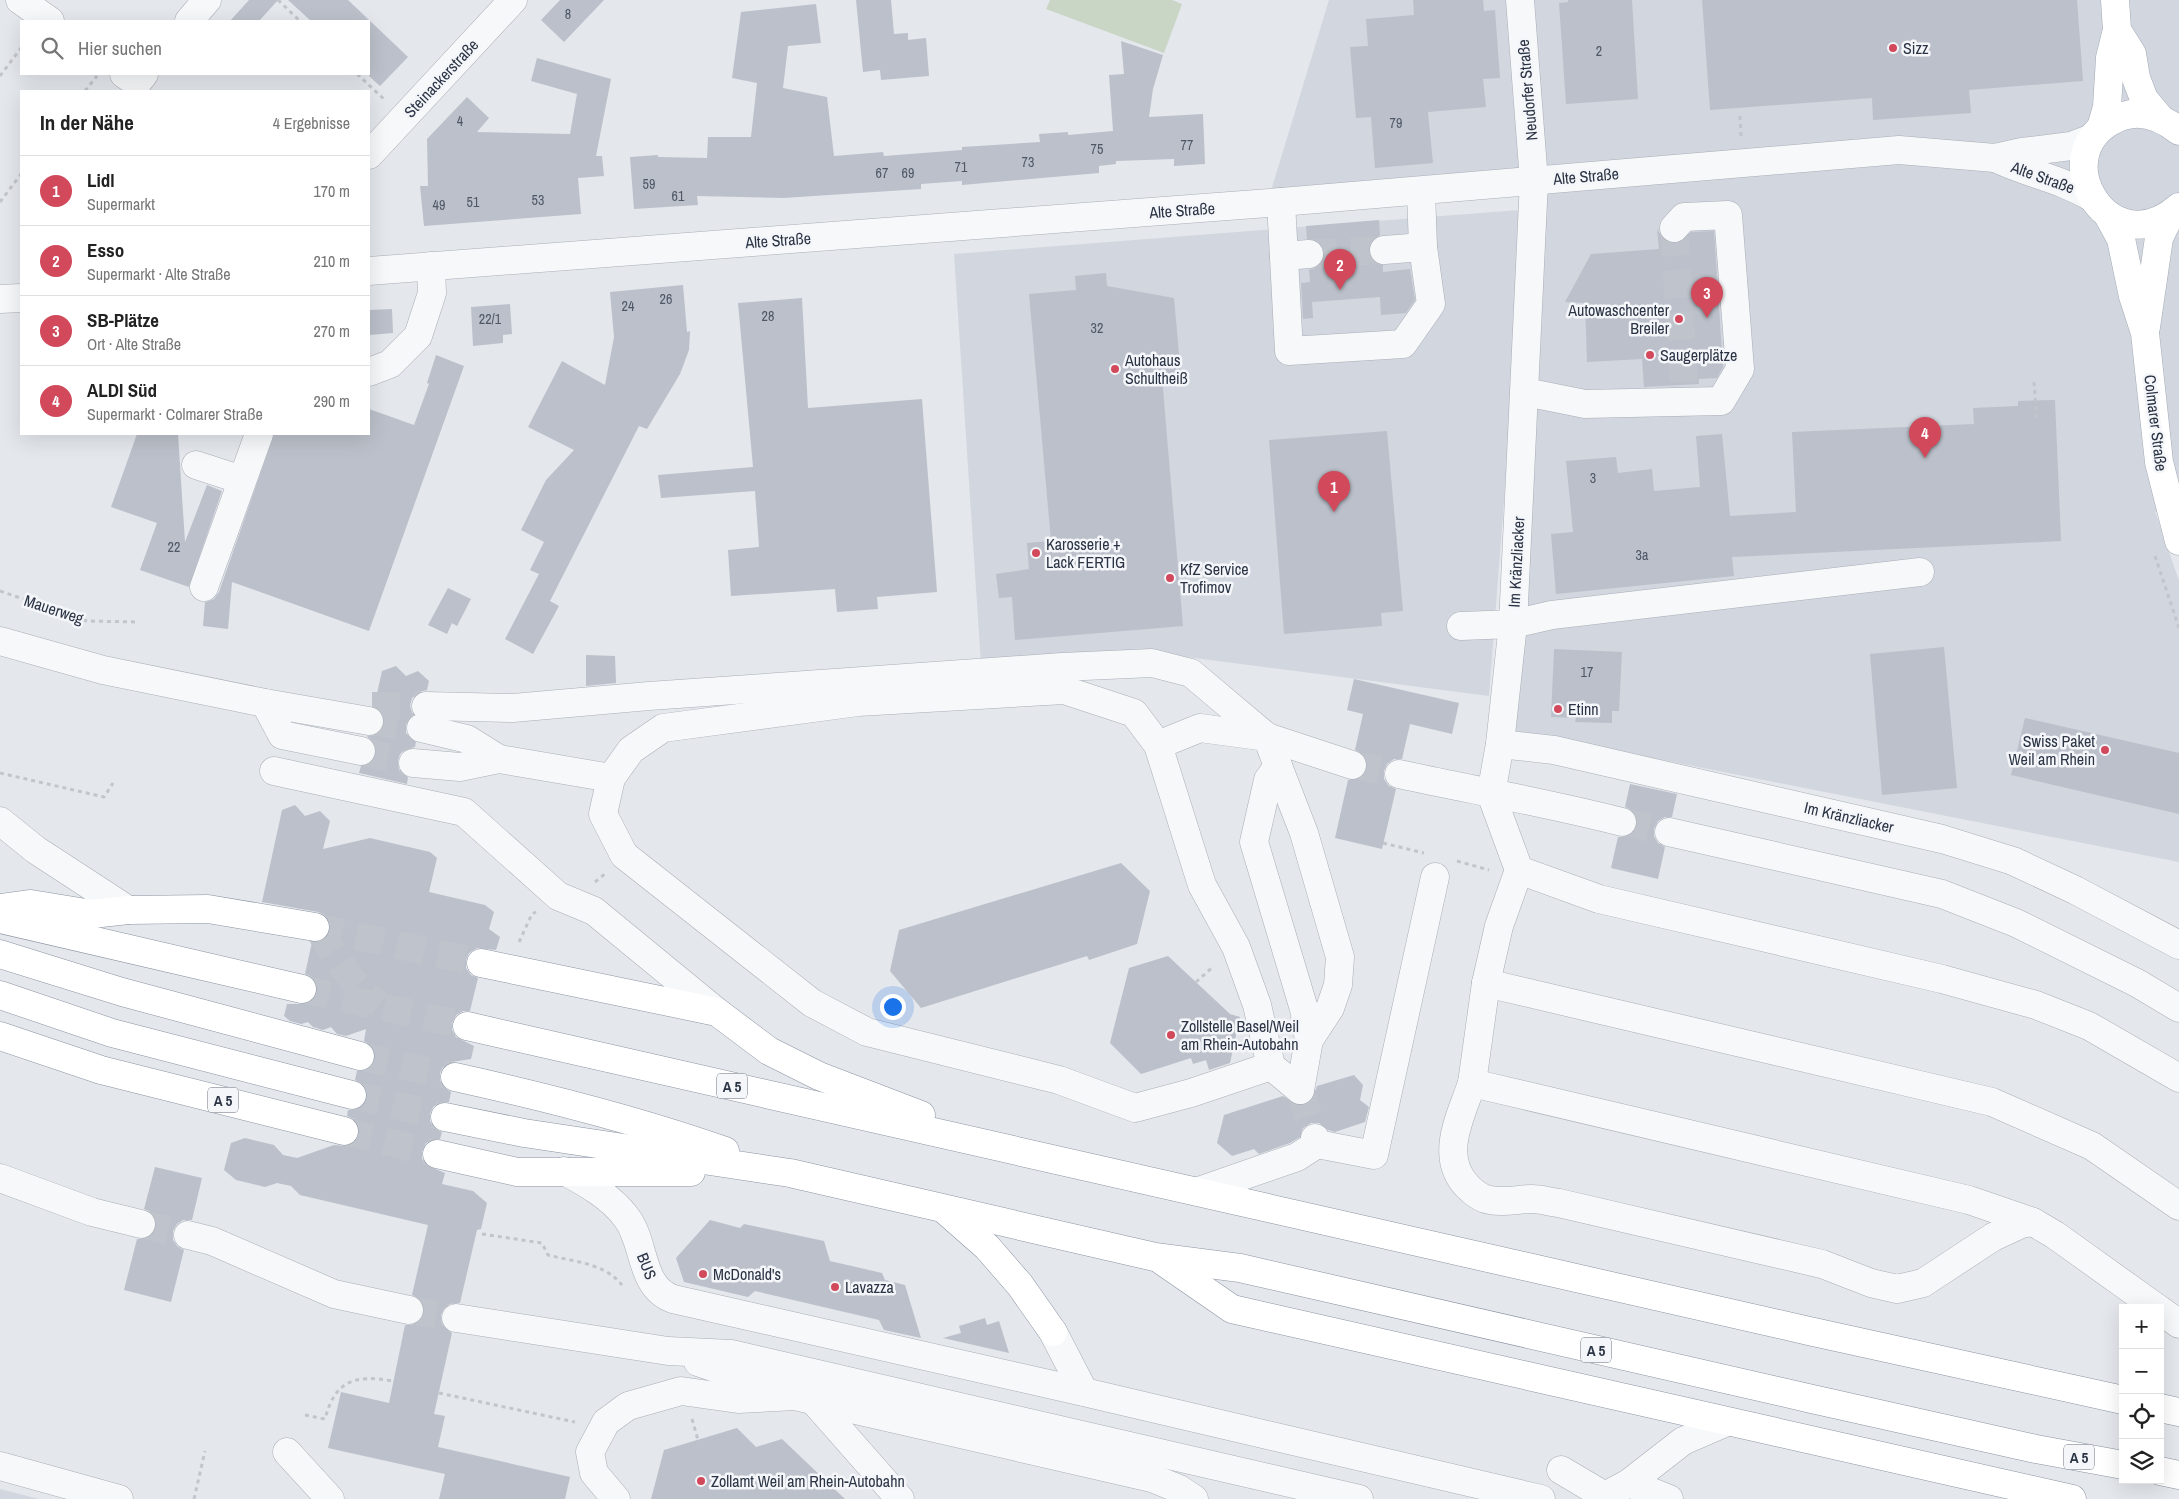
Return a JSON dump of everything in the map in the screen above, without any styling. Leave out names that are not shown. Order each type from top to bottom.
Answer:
[{"type":"main road","points":[[2097,133],[2107,107],[2110,58],[2117,30],[2115,0]]},
{"type":"main road","points":[[2117,30],[2132,54],[2136,78],[2144,98],[2171,124]]},
{"type":"main road","points":[[2097,133],[2114,120],[2128,114],[2144,114],[2171,124]]},
{"type":"main road","name":"Colmarer Straße","points":[[2097,133],[2086,152],[2083,168],[2085,183],[2120,239],[2145,333],[2158,462],[2179,541]]},
{"type":"main road","points":[[2099,206],[2123,222],[2139,225],[2155,222],[2174,211]]},
{"type":"main road","name":"Colmarer Straße","points":[[2145,333],[2159,238],[2174,211]]},
{"type":"main road","points":[[0,908],[32,904],[92,914],[128,910],[208,909],[315,927]]},
{"type":"main road","points":[[0,919],[302,989]]},
{"type":"main road","points":[[0,954],[122,992],[360,1056]]},
{"type":"main road","points":[[481,962],[717,1012],[768,1051],[819,1076],[932,1119],[996,1146]]},
{"type":"main road","name":"A 5","points":[[0,995],[112,1033],[352,1095]]},
{"type":"main road","name":"A 5","points":[[467,1026],[1809,1331],[2119,1399]]},
{"type":"main road","name":"A 5","points":[[0,1036],[102,1070],[344,1131]]},
{"type":"main road","name":"A 5","points":[[455,1077],[527,1093],[687,1138],[790,1173]]},
{"type":"main road","name":"A 5","points":[[445,1117],[524,1133],[790,1173],[1155,1257],[1240,1268],[1812,1400],[2036,1449],[2119,1463]]},
{"type":"main road","name":"A 5","points":[[437,1154],[517,1172],[790,1173]]},
{"type":"main road","points":[[943,1208],[988,1247],[1020,1285],[1053,1332]]},
{"type":"main road","points":[[1155,1257],[1232,1308],[2072,1499]]},
{"type":"main road","points":[[2164,1409],[2179,1412]]},
{"type":"main road","points":[[2164,1472],[2179,1474]]},
{"type":"street","points":[[20,0],[49,20]]},
{"type":"street","points":[[190,20],[207,0]]},
{"type":"street","name":"Steinackerstraße","points":[[370,154],[514,0]]},
{"type":"street","name":"Neudorfer Straße","points":[[1520,0],[1534,181]]},
{"type":"street","name":"Alte Straße","points":[[370,271],[1422,191],[1899,150],[1995,158],[2022,152],[2071,146],[2097,133]]},
{"type":"street","name":"Alte Straße","points":[[1995,158],[2022,171],[2069,184],[2099,206]]},
{"type":"street","name":"Im Kränzliacker","points":[[1534,181],[1513,624],[1552,615],[1920,572]]},
{"type":"street","points":[[1281,202],[1296,255],[1289,352],[1403,344],[1430,304],[1423,247],[1422,191]]},
{"type":"street","points":[[1525,392],[1585,404],[1683,394],[1721,401],[1740,369],[1728,215],[1684,217],[1674,228]]},
{"type":"street","points":[[1384,250],[1423,247]]},
{"type":"street","points":[[370,372],[390,364],[418,336],[432,293],[431,266]]},
{"type":"street","points":[[0,299],[20,298]]},
{"type":"street","points":[[204,587],[259,435]]},
{"type":"street","points":[[196,465],[242,480]]},
{"type":"street","points":[[1461,626],[1513,624],[1500,744],[1492,794],[1519,870],[1499,926],[1486,983],[1472,1083],[1452,1143],[1454,1164],[1463,1182],[1487,1200],[1506,1202],[1532,1199],[1559,1203],[1822,1264],[1871,1283],[1898,1289],[1923,1283],[1993,1237],[2016,1226],[2033,1222]]},
{"type":"street","points":[[0,641],[103,670],[265,703],[370,713]]},
{"type":"street","points":[[499,759],[467,739],[424,717],[718,691],[1062,667],[1152,663],[1191,673],[1267,737],[1304,833],[1340,957],[1338,985],[1330,1008],[1309,1040]]},
{"type":"street","points":[[1271,1066],[1191,1093],[1135,1108],[1059,1080],[867,1032],[812,1004],[624,855],[603,814],[611,778],[631,750],[663,728],[858,702],[1064,690],[1134,713],[1158,745],[1202,885],[1236,947],[1258,1005],[1271,1066],[1300,1090],[1309,1040],[1304,1010],[1254,842],[1268,780],[1278,766]]},
{"type":"street","points":[[265,703],[282,735],[361,751]]},
{"type":"street","points":[[1158,745],[1200,728],[1267,737],[1352,765]]},
{"type":"street","name":"Im Kränzliacker","points":[[1500,744],[1554,750],[1942,839],[2013,861],[2075,890],[2179,945]]},
{"type":"street","points":[[413,763],[460,767],[499,759],[611,778]]},
{"type":"street","points":[[274,771],[464,812],[558,896],[594,911],[717,1012]]},
{"type":"street","points":[[1399,774],[1492,794],[1542,802],[1622,822]]},
{"type":"street","points":[[0,821],[36,850],[128,910]]},
{"type":"street","points":[[1669,832],[1942,894],[2016,923],[2138,983],[2179,1008]]},
{"type":"street","points":[[1519,870],[1599,899],[1942,980],[2036,1005],[2089,1026],[2179,1078]]},
{"type":"street","points":[[1199,1191],[1297,1157],[1316,1141],[1374,1155],[1435,877]]},
{"type":"street","points":[[1486,983],[1992,1102],[2092,1146],[2179,1206]]},
{"type":"street","points":[[1472,1083],[1969,1200],[2033,1222],[2055,1235],[2151,1304]]},
{"type":"street","name":"BUS","points":[[564,1171],[594,1188],[628,1219],[650,1279],[663,1294],[674,1299],[1084,1392],[1541,1499]]},
{"type":"street","points":[[0,1178],[92,1212],[140,1224]]},
{"type":"street","points":[[188,1235],[212,1241],[334,1294],[409,1310]]},
{"type":"street","points":[[2164,1313],[2179,1324]]},
{"type":"street","points":[[456,1318],[668,1351],[740,1356],[1359,1499]]},
{"type":"street","points":[[1053,1332],[1084,1392]]},
{"type":"street","points":[[668,1351],[804,1398],[1152,1478],[1179,1489],[1194,1499]]},
{"type":"street","points":[[616,1499],[594,1473],[590,1452],[606,1422],[628,1406],[681,1391],[738,1399],[804,1398],[900,1499]]},
{"type":"street","points":[[1561,1470],[1602,1498],[1629,1483],[1683,1441],[1727,1422]]},
{"type":"street","points":[[287,1452],[330,1499]]},
{"type":"street","points":[[0,1466],[119,1499]]},
{"type":"street","points":[[1629,1483],[1669,1499]]},
{"type":"path","points":[[278,0],[299,20]]},
{"type":"path","points":[[0,76],[20,49]]},
{"type":"path","points":[[86,90],[98,75]]},
{"type":"path","points":[[358,75],[391,106]]},
{"type":"path","points":[[1740,116],[1741,140]]},
{"type":"path","points":[[0,202],[20,175]]},
{"type":"path","points":[[2034,382],[2037,421]]},
{"type":"path","name":"Mauerweg","points":[[0,591],[87,621],[138,622]]},
{"type":"path","points":[[0,773],[104,797],[114,783]]},
{"type":"path","points":[[482,1234],[542,1243],[548,1255],[602,1268],[613,1274],[625,1290]]},
{"type":"path","points":[[305,1415],[325,1419],[334,1394],[340,1387],[351,1382],[378,1378],[392,1381]]},
{"type":"path","points":[[692,1416],[698,1440]]},
{"type":"path","points":[[194,1499],[205,1451]]},
{"type":"shaded area","points":[[1329,0],[2179,0],[2179,528],[2155,511],[2179,581],[2179,862],[1516,731],[1532,434],[1509,435],[1489,696],[1156,653],[981,664],[954,254],[1544,208],[1546,169],[1270,194]]},
{"type":"shaded area","points":[[0,1489],[39,1499],[0,1499]]},
{"type":"green space","points":[[1050,0],[1172,0],[1182,4],[1164,53],[1046,9]]},
{"type":"building","points":[[249,0],[278,0],[260,20],[231,20]]},
{"type":"building","points":[[288,0],[348,0],[369,20],[310,20]]},
{"type":"building","points":[[560,0],[604,0],[564,42],[541,20]]},
{"type":"building","points":[[856,0],[891,0],[894,34],[908,33],[908,40],[926,38],[929,76],[881,80],[880,70],[863,72]]},
{"type":"building","points":[[1413,0],[1483,0],[1484,11],[1495,10],[1500,78],[1483,79],[1486,107],[1428,112],[1433,163],[1375,168],[1371,117],[1356,118],[1350,47],[1368,46],[1366,19],[1414,15]]},
{"type":"building","points":[[1568,0],[1632,0],[1638,99],[1566,104],[1559,3],[1568,2]]},
{"type":"building","name":"Sizz","points":[[1702,0],[2077,0],[2083,81],[1969,90],[1971,113],[1873,120],[1872,98],[1710,110]]},
{"type":"building","points":[[816,4],[821,43],[788,46],[783,88],[827,97],[834,156],[883,152],[884,156],[962,150],[962,147],[1040,142],[1039,134],[1068,132],[1068,135],[1113,131],[1109,75],[1124,74],[1121,41],[1163,55],[1153,89],[1149,117],[1203,114],[1205,164],[1174,166],[1174,159],[1116,161],[1116,164],[1099,166],[1099,173],[962,185],[962,181],[921,184],[921,189],[783,198],[697,196],[698,205],[634,209],[630,157],[658,155],[658,157],[707,158],[708,137],[751,137],[757,83],[732,78],[741,12]]},
{"type":"building","points":[[370,21],[408,57],[380,86],[369,76]]},
{"type":"building","points":[[537,58],[611,79],[596,156],[602,156],[604,176],[578,178],[581,214],[424,226],[420,186],[428,186],[427,139],[467,97],[489,118],[477,132],[570,134],[577,94],[531,81]]},
{"type":"building","points":[[1379,220],[1380,235],[1370,243],[1369,252],[1371,259],[1383,265],[1383,272],[1410,269],[1415,300],[1406,313],[1381,315],[1380,297],[1312,302],[1313,318],[1303,319],[1301,283],[1310,282],[1309,270],[1318,267],[1323,261],[1325,253],[1322,246],[1316,240],[1307,239],[1306,226]]},
{"type":"building","points":[[1657,229],[1663,239],[1671,243],[1679,243],[1691,232],[1714,231],[1723,367],[1717,378],[1699,379],[1699,384],[1644,387],[1642,359],[1587,362],[1585,303],[1565,302],[1591,254],[1659,249]]},
{"type":"building","points":[[1106,273],[1107,286],[1174,298],[1181,376],[1162,377],[1183,626],[1015,640],[1012,597],[999,598],[996,574],[1029,569],[1027,543],[1051,541],[1029,294],[1076,290],[1075,276]]},
{"type":"building","points":[[683,285],[687,332],[690,331],[689,350],[680,374],[647,429],[639,426],[550,601],[559,606],[533,654],[505,639],[539,574],[530,570],[544,542],[521,530],[546,480],[574,450],[528,427],[562,361],[605,385],[614,337],[610,292]]},
{"type":"building","points":[[802,298],[808,408],[922,399],[937,592],[877,597],[878,609],[837,612],[835,589],[731,596],[728,550],[759,547],[755,491],[661,498],[658,475],[753,467],[738,303]]},
{"type":"building","points":[[510,304],[512,334],[503,335],[503,343],[473,346],[471,307]]},
{"type":"building","points":[[392,309],[393,333],[370,335],[370,310]]},
{"type":"building","points":[[436,355],[464,366],[369,631],[232,582],[228,629],[203,626],[205,602],[214,599],[219,592],[274,435],[370,435],[370,409],[414,425],[429,384],[427,383]]},
{"type":"building","points":[[2055,400],[2061,541],[1732,557],[1734,576],[1556,594],[1551,534],[1573,532],[1566,461],[1616,457],[1618,473],[1652,469],[1654,491],[1700,487],[1696,436],[1722,434],[1730,516],[1796,512],[1792,432],[1974,424],[1973,408],[2018,406],[2018,401]]},
{"type":"building","points":[[1387,431],[1403,611],[1381,613],[1382,626],[1284,634],[1269,440]]},
{"type":"building","points":[[137,435],[178,435],[185,542],[207,485],[222,491],[189,587],[140,570],[157,523],[111,507]]},
{"type":"building","points":[[448,588],[471,599],[457,626],[452,623],[447,634],[428,625]]},
{"type":"building","points":[[1944,647],[1957,788],[1882,795],[1870,654]]},
{"type":"building","points":[[1554,649],[1622,652],[1619,711],[1612,711],[1612,723],[1575,722],[1576,718],[1551,717]]},
{"type":"building","points":[[586,655],[615,656],[616,683],[586,686]]},
{"type":"building","points":[[396,666],[406,676],[418,671],[429,681],[427,690],[419,692],[412,698],[410,706],[413,715],[406,725],[406,733],[416,742],[415,747],[406,749],[400,754],[398,761],[399,770],[408,777],[407,784],[359,773],[361,766],[372,762],[376,755],[376,746],[367,736],[375,735],[381,731],[384,724],[383,715],[374,707],[382,671]]},
{"type":"building","points":[[1354,679],[1459,703],[1452,734],[1410,724],[1402,759],[1394,759],[1387,764],[1384,771],[1384,779],[1389,786],[1396,789],[1382,849],[1335,838],[1348,780],[1362,777],[1367,769],[1364,755],[1355,750],[1363,714],[1347,710]]},
{"type":"building","points":[[2025,718],[2179,753],[2179,814],[2011,775]]},
{"type":"building","points":[[1630,784],[1677,794],[1672,817],[1665,817],[1658,821],[1654,829],[1654,836],[1658,843],[1665,847],[1658,879],[1611,868],[1618,837],[1626,837],[1633,833],[1637,825],[1637,818],[1633,811],[1625,807]]},
{"type":"building","points":[[295,805],[305,816],[320,811],[330,821],[323,849],[370,838],[430,852],[437,858],[429,892],[485,905],[494,912],[489,929],[500,937],[496,950],[477,948],[469,953],[466,960],[466,968],[471,975],[478,978],[470,1011],[463,1011],[456,1015],[452,1023],[452,1030],[456,1037],[474,1046],[471,1059],[451,1062],[443,1067],[440,1073],[440,1081],[444,1088],[451,1092],[449,1102],[440,1102],[433,1107],[430,1114],[430,1121],[434,1128],[442,1132],[440,1139],[433,1139],[426,1143],[422,1151],[422,1159],[426,1165],[445,1173],[442,1184],[473,1191],[487,1203],[481,1229],[477,1230],[460,1303],[450,1304],[441,1315],[442,1324],[452,1333],[434,1414],[445,1416],[438,1447],[570,1477],[565,1499],[439,1499],[445,1474],[328,1448],[341,1392],[389,1403],[405,1325],[413,1325],[420,1321],[424,1313],[424,1306],[420,1299],[412,1295],[428,1225],[300,1195],[291,1186],[277,1183],[265,1187],[236,1180],[224,1170],[231,1143],[245,1138],[274,1145],[283,1155],[297,1158],[334,1145],[348,1146],[355,1142],[359,1135],[359,1127],[354,1119],[347,1116],[348,1110],[356,1110],[363,1106],[367,1098],[367,1091],[363,1084],[355,1080],[357,1071],[364,1071],[371,1067],[375,1060],[375,1052],[371,1045],[364,1041],[366,1029],[346,1036],[337,1034],[331,1027],[323,1030],[313,1027],[308,1022],[301,1024],[290,1021],[284,1016],[287,1004],[307,1004],[313,1000],[317,993],[317,984],[312,977],[305,974],[312,942],[320,942],[327,937],[330,929],[330,922],[325,915],[318,912],[262,902],[282,810]]},
{"type":"building","points":[[1121,863],[1150,891],[1137,944],[1089,960],[1087,956],[921,1008],[890,971],[899,930]]},
{"type":"building","points":[[1168,956],[1230,1014],[1240,1017],[1230,1063],[1209,1070],[1206,1060],[1193,1064],[1191,1058],[1141,1074],[1110,1043],[1129,968]]},
{"type":"building","points":[[1354,1075],[1363,1085],[1360,1100],[1369,1107],[1365,1122],[1335,1132],[1328,1130],[1319,1123],[1311,1123],[1303,1128],[1300,1137],[1290,1143],[1259,1154],[1254,1149],[1232,1156],[1217,1143],[1224,1115],[1283,1096],[1297,1105],[1305,1105],[1312,1100],[1317,1086]]},
{"type":"building","points":[[155,1167],[202,1178],[192,1220],[183,1220],[177,1224],[173,1231],[173,1240],[178,1247],[184,1250],[171,1302],[124,1290],[137,1239],[146,1239],[153,1234],[156,1228],[156,1219],[151,1212],[144,1209]]},
{"type":"building","points":[[710,1220],[740,1228],[744,1224],[824,1241],[830,1261],[882,1273],[885,1280],[905,1285],[921,1338],[884,1330],[879,1320],[755,1291],[748,1297],[684,1282],[676,1258]]},
{"type":"building","points":[[985,1318],[987,1325],[999,1321],[1009,1353],[943,1338],[961,1333],[959,1326]]},
{"type":"building","points":[[737,1428],[756,1447],[782,1439],[845,1499],[651,1499],[664,1450]]},
{"type":"tunnel","points":[[1674,228],[1684,385]]},
{"type":"tunnel","points":[[1309,254],[1384,250]]},
{"type":"tunnel","points":[[372,706],[426,706]]},
{"type":"tunnel","points":[[369,721],[421,728]]},
{"type":"tunnel","points":[[361,751],[413,763]]},
{"type":"tunnel","points":[[1352,765],[1399,774]]},
{"type":"tunnel","points":[[1622,822],[1669,832]]},
{"type":"tunnel","points":[[315,927],[481,963]]},
{"type":"tunnel","points":[[318,928],[338,960],[359,988],[379,1005]]},
{"type":"tunnel","points":[[302,989],[467,1026]]},
{"type":"tunnel","points":[[360,1056],[455,1077]]},
{"type":"tunnel","points":[[1300,1090],[1315,1138]]},
{"type":"tunnel","points":[[352,1095],[445,1117]]},
{"type":"tunnel","points":[[344,1131],[437,1154]]},
{"type":"tunnel","points":[[141,1224],[188,1235]]},
{"type":"tunnel","points":[[409,1310],[456,1318]]},
{"type":"place","name":"Sizz","points":[[1893,48]]},
{"type":"place","name":"Esso","points":[[1340,290]]},
{"type":"place","name":"SB-Plätze","points":[[1707,318]]},
{"type":"place","name":"Autowaschcenter Breiler","points":[[1679,319]]},
{"type":"place","name":"Saugerplätze","points":[[1650,355]]},
{"type":"place","name":"Autohaus Schultheiß","points":[[1115,369]]},
{"type":"place","name":"ALDI Süd","points":[[1925,458]]},
{"type":"place","name":"Lidl","points":[[1334,512]]},
{"type":"place","name":"Karosserie + Lack FERTIG","points":[[1036,553]]},
{"type":"place","name":"KfZ Service Trofimov","points":[[1170,578]]},
{"type":"place","name":"Etinn","points":[[1558,709]]},
{"type":"place","name":"Swiss Paket Weil am Rhein","points":[[2105,750]]},
{"type":"place","name":"Zollstelle Basel/Weil am Rhein-Autobahn","points":[[1171,1035]]},
{"type":"place","name":"McDonald's","points":[[703,1274]]},
{"type":"place","name":"Lavazza","points":[[835,1287]]},
{"type":"place","name":"Zollamt Weil am Rhein-Autobahn","points":[[701,1481]]}]
